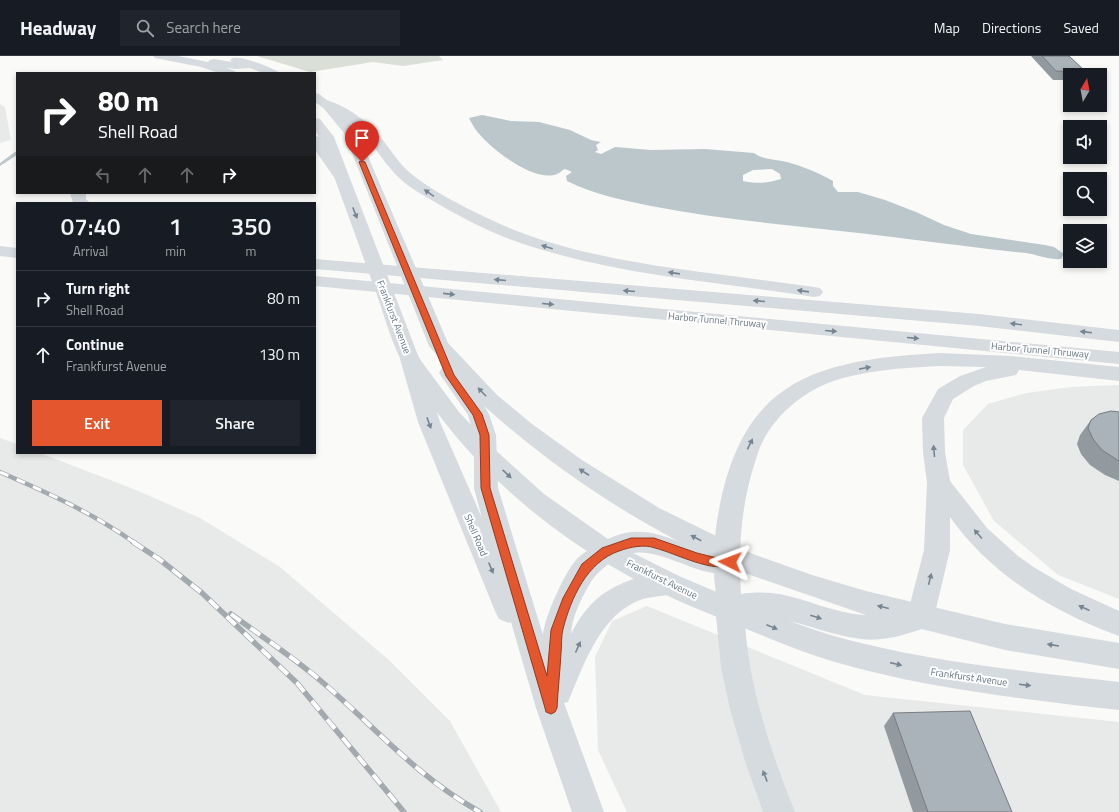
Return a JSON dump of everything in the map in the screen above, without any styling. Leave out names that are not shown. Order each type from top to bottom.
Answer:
[{"type":"main road","points":[[159,56],[203,64],[228,72]]},
{"type":"main road","points":[[190,56],[268,72]]},
{"type":"main road","points":[[218,56],[247,68]]},
{"type":"main road","points":[[320,100],[363,125],[399,169],[410,180],[437,198],[504,232],[544,246],[602,261],[660,271],[806,291],[979,320]]},
{"type":"main road","points":[[320,100],[343,122],[351,134],[439,346],[490,400],[518,425],[574,466],[650,515],[744,562],[812,586],[866,603],[1005,638],[1119,656]]},
{"type":"main road","name":"Frankfurst Avenue","points":[[316,123],[327,137],[410,359],[451,417],[486,454],[536,501],[606,551],[670,584],[723,607],[789,634],[849,653],[921,670],[1002,682],[1119,696]]},
{"type":"main road","points":[[316,141],[341,177]]},
{"type":"main road","points":[[0,236],[16,238]]},
{"type":"main road","points":[[0,251],[16,253]]},
{"type":"main road","points":[[317,259],[458,276],[979,320],[1119,336]]},
{"type":"main road","name":"Harbor Tunnel Thruway","points":[[321,282],[468,296],[1068,361],[1119,358]]},
{"type":"main road","name":"Shell Road","points":[[439,346],[450,376],[478,414],[484,435],[486,454],[486,488],[551,708],[588,812]]},
{"type":"main road","name":"Shell Road","points":[[410,359],[428,422],[551,708]]},
{"type":"main road","points":[[779,812],[762,770],[737,672],[731,630],[726,568],[731,504],[748,448],[760,425],[780,403],[806,385],[831,375],[891,363],[930,360],[964,359],[1030,365]]},
{"type":"main road","points":[[920,617],[937,550],[939,483],[934,452],[933,418],[945,394],[967,381],[982,375],[1030,365],[1068,361],[1119,374]]},
{"type":"main road","points":[[939,483],[978,535],[1009,564],[1054,594],[1119,624]]},
{"type":"main road","points":[[551,708],[557,630],[568,598],[585,568],[606,551],[631,542],[654,543],[697,558],[717,563],[744,562]]},
{"type":"main road","points":[[551,708],[582,638],[596,616],[619,599],[639,589],[670,584]]},
{"type":"main road","points":[[723,607],[757,604],[779,606],[830,621],[862,627],[890,626],[920,617]]},
{"type":"shaded area","points":[[257,56],[439,56],[443,60],[403,66],[373,62],[310,72]]},
{"type":"shaded area","points":[[0,104],[5,107],[11,140],[0,143]]},
{"type":"shaded area","points":[[482,115],[511,121],[539,122],[570,130],[591,140],[601,142],[596,145],[598,150],[595,152],[601,154],[615,147],[651,150],[705,149],[754,153],[761,157],[787,162],[816,173],[833,181],[833,186],[838,192],[858,192],[885,200],[944,225],[971,234],[1054,247],[1063,253],[1063,256],[1061,259],[1052,259],[1026,253],[775,224],[682,212],[651,206],[608,196],[577,186],[567,181],[566,176],[572,172],[565,169],[557,174],[548,176],[527,170],[495,150],[477,132],[469,118]],"holes":[[[772,169],[780,174],[781,179],[757,183],[743,181],[743,175],[753,170]]]},
{"type":"shaded area","points":[[1119,385],[1119,599],[1058,575],[994,521],[963,465],[963,430],[988,404],[1026,393],[1071,387]]},
{"type":"shaded area","points":[[0,438],[16,444],[16,454],[43,454],[136,490],[200,518],[280,567],[390,661],[450,721],[501,812],[0,812]]},
{"type":"shaded area","points":[[647,606],[865,695],[1119,722],[1119,812],[627,812],[598,750],[595,657],[612,621]]},
{"type":"building","points":[[1042,56],[1069,56],[1082,68],[1063,68],[1063,71],[1056,71]]},
{"type":"building","points":[[1111,411],[1119,412],[1119,461],[1102,450],[1093,439],[1088,428],[1091,420],[1099,414]]},
{"type":"building","points":[[970,711],[1012,812],[928,812],[893,713]]},
{"type":"waterway","points":[[0,165],[16,154]]},
{"type":"railway","points":[[0,472],[86,512],[135,543]]},
{"type":"railway","points":[[133,542],[159,559],[202,593],[297,683],[404,812]]},
{"type":"railway","points":[[231,614],[310,672],[341,698],[397,751],[436,783],[480,812]]},
{"type":"route","points":[[362,162],[439,346],[450,376],[478,414],[484,435],[486,454],[486,488],[551,708],[557,630],[568,598],[585,568],[606,551],[631,542],[654,543],[697,558],[717,563],[730,562]]}]
